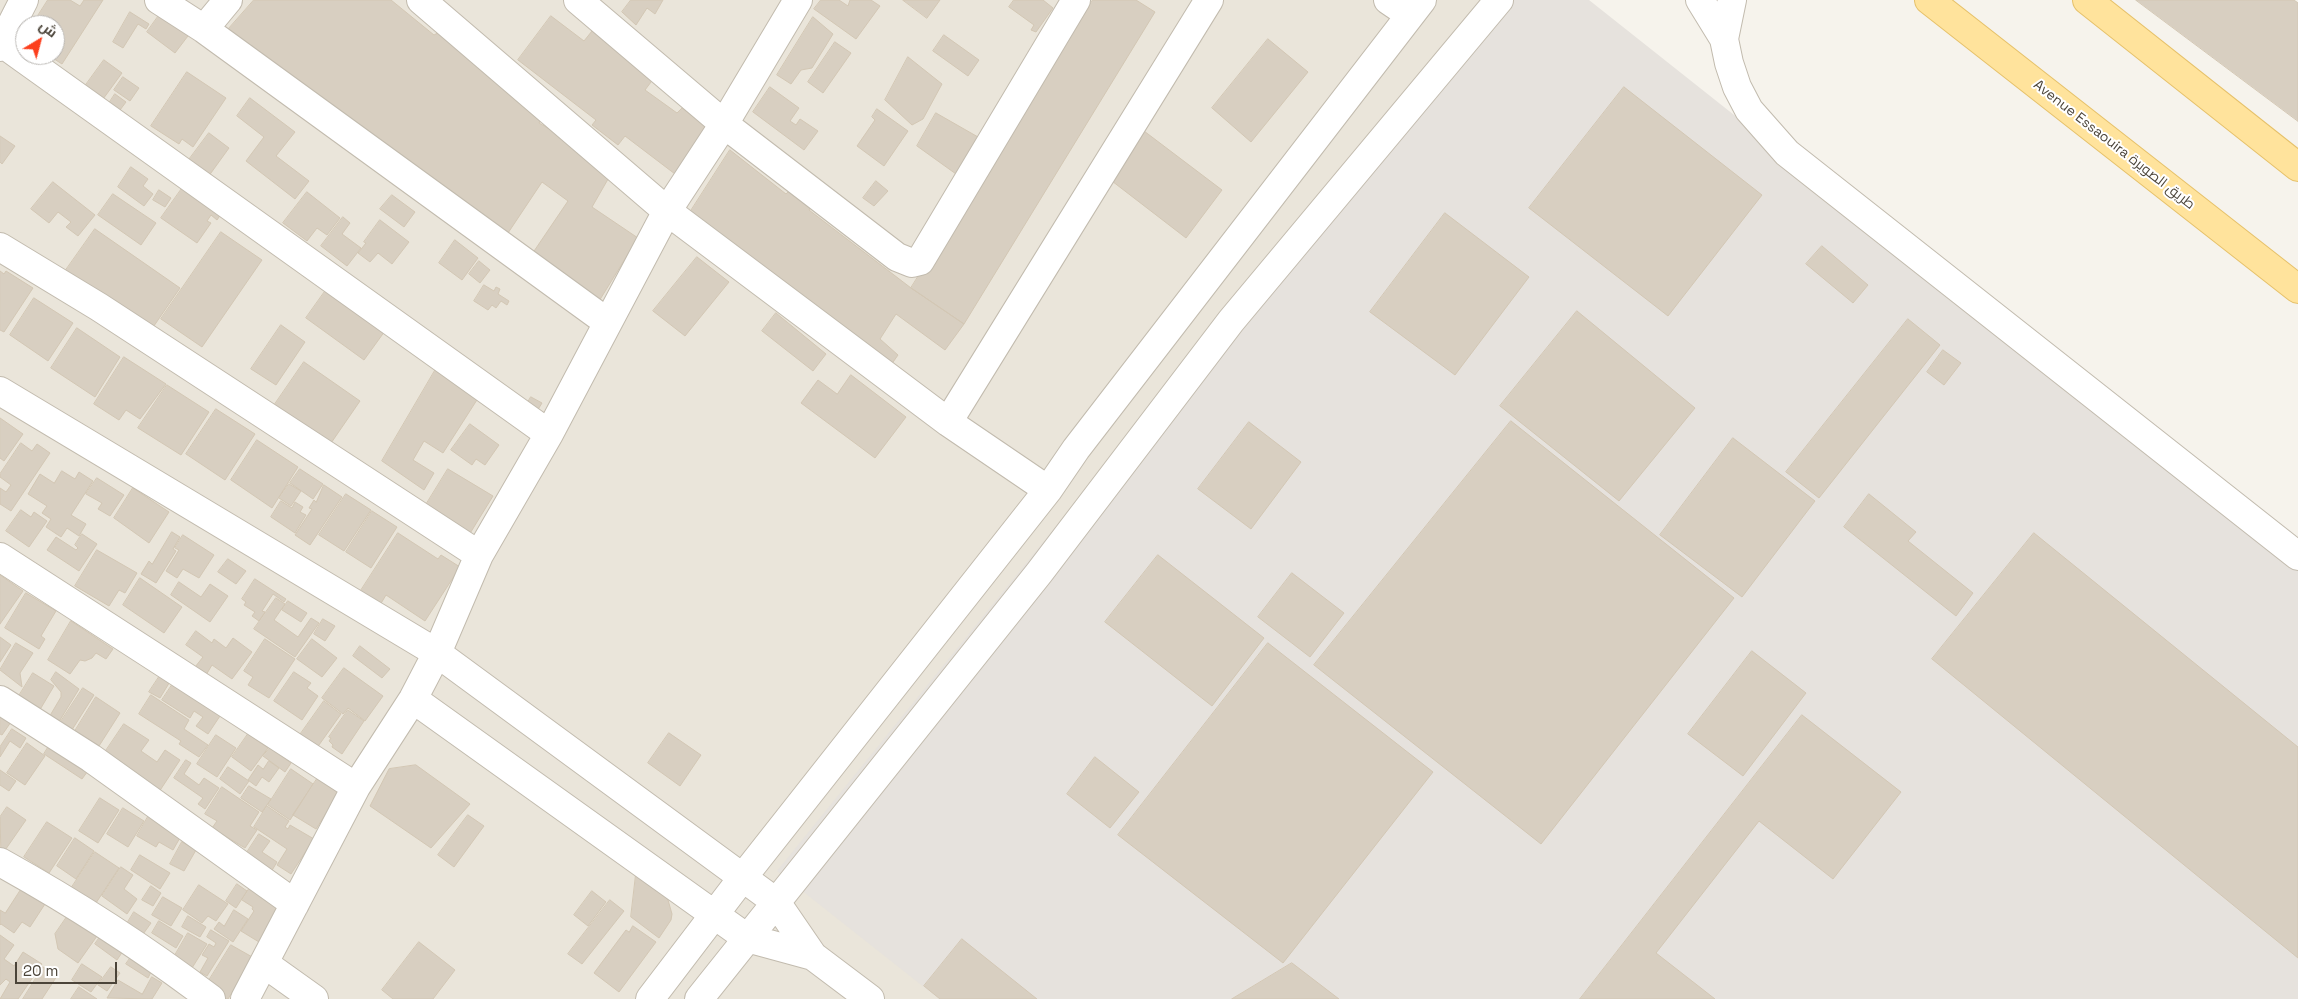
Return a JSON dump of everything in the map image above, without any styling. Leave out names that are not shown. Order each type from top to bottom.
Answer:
[{"type":"main road","name":"Avenue Essaouira طريق الصويرة","points":[[1929,0],[2298,290]]},
{"type":"main road","points":[[2087,0],[2298,167]]},
{"type":"street","points":[[24,0],[1,45],[549,434]]},
{"type":"street","points":[[159,0],[204,29],[607,322]]},
{"type":"street","points":[[204,29],[228,0]]},
{"type":"street","points":[[421,0],[668,211],[948,422],[1048,490]]},
{"type":"street","points":[[578,0],[724,124],[897,257],[912,263],[920,261],[1076,0]]},
{"type":"street","points":[[245,999],[356,787],[413,699],[437,653],[479,555],[549,434],[607,322],[668,211],[724,124],[798,0]]},
{"type":"street","points":[[948,422],[1209,0]]},
{"type":"street","points":[[700,999],[1039,573],[1231,321],[1499,0]]},
{"type":"street","points":[[1700,0],[1724,39],[1737,88],[1749,110],[1787,153],[2298,556]]},
{"type":"street","points":[[1724,39],[1732,0]]},
{"type":"street","points":[[650,999],[743,877],[1048,490],[1407,5]]},
{"type":"street","points":[[0,247],[99,307],[479,555]]},
{"type":"street","points":[[0,391],[437,653],[776,902],[813,956],[870,999]]},
{"type":"street","points":[[0,557],[356,787]]},
{"type":"street","points":[[413,699],[747,938],[813,956]]},
{"type":"street","points":[[0,700],[91,758],[294,904]]},
{"type":"street","points":[[0,862],[67,900],[155,957],[210,999]]},
{"type":"street","points":[[265,964],[314,999]]},
{"type":"shaded area","points":[[0,0],[1563,0],[940,999],[0,999]]},
{"type":"shaded area","points":[[1482,0],[1589,0],[2298,562],[2298,999],[939,999],[777,871]]},
{"type":"building","points":[[48,0],[70,0],[80,6],[84,0],[103,0],[65,59],[65,15],[38,15]]},
{"type":"building","points":[[254,0],[391,0],[434,35],[445,29],[547,109],[539,123],[615,167],[592,207],[638,238],[596,306],[528,260],[568,201],[542,182],[506,236],[225,33]]},
{"type":"building","points":[[631,0],[663,0],[655,14],[647,8],[636,25],[622,12]]},
{"type":"building","points":[[821,0],[839,0],[848,6],[850,0],[871,0],[880,6],[856,39],[814,9]]},
{"type":"building","points":[[903,0],[940,0],[927,18]]},
{"type":"building","points":[[1014,0],[1043,0],[1053,8],[1036,32],[1031,30],[1034,25],[1009,7]]},
{"type":"building","points":[[1093,0],[1136,0],[1155,12],[964,324],[911,288]]},
{"type":"building","points":[[2136,0],[2294,0],[2298,3],[2298,121]]},
{"type":"building","points":[[165,7],[194,28],[175,53],[147,32]]},
{"type":"building","points":[[130,12],[149,24],[146,29],[138,24],[123,48],[113,42]]},
{"type":"building","points":[[551,16],[584,41],[592,31],[654,78],[645,90],[677,113],[682,108],[709,129],[675,174],[625,136],[618,145],[592,125],[596,120],[518,60]]},
{"type":"building","points":[[813,17],[833,34],[812,68],[801,70],[791,84],[777,75]]},
{"type":"building","points":[[944,35],[979,60],[968,76],[933,51]]},
{"type":"building","points":[[1268,39],[1308,72],[1251,142],[1212,108]]},
{"type":"building","points":[[835,42],[851,53],[823,93],[808,82]]},
{"type":"building","points":[[908,57],[942,84],[923,119],[912,125],[885,100]]},
{"type":"building","points":[[104,60],[122,73],[98,106],[80,93]]},
{"type":"building","points":[[187,72],[226,98],[193,147],[182,139],[179,144],[151,126]]},
{"type":"building","points":[[123,77],[139,88],[130,101],[114,90]]},
{"type":"building","points":[[770,87],[799,108],[790,121],[796,125],[800,119],[818,131],[804,150],[753,112]]},
{"type":"building","points":[[1624,87],[1762,195],[1668,316],[1529,208]]},
{"type":"building","points":[[115,94],[126,102],[114,118],[104,111]]},
{"type":"building","points":[[250,98],[295,132],[276,156],[309,181],[295,199],[246,161],[264,137],[237,116]]},
{"type":"building","points":[[877,109],[908,131],[884,166],[857,146],[875,120],[872,117]]},
{"type":"building","points":[[936,113],[978,137],[956,174],[917,146]]},
{"type":"building","points":[[1144,131],[1222,190],[1186,238],[1108,178]]},
{"type":"building","points":[[209,133],[229,148],[203,184],[182,169]]},
{"type":"building","points":[[0,136],[15,146],[2,164],[0,162]]},
{"type":"building","points":[[730,150],[786,194],[793,187],[813,202],[809,210],[911,288],[964,324],[945,350],[896,314],[880,339],[898,355],[891,365],[687,217]]},
{"type":"building","points":[[131,167],[148,179],[143,186],[153,194],[144,206],[118,187]]},
{"type":"building","points":[[876,181],[888,191],[874,206],[863,198]]},
{"type":"building","points":[[53,182],[95,215],[78,236],[66,227],[71,222],[58,212],[49,223],[31,209]]},
{"type":"building","points":[[183,187],[221,214],[217,220],[211,215],[207,221],[211,223],[197,243],[161,218]]},
{"type":"building","points":[[159,190],[171,198],[165,207],[153,200]]},
{"type":"building","points":[[307,192],[340,218],[327,235],[317,228],[307,241],[283,223]]},
{"type":"building","points":[[113,194],[156,223],[141,245],[98,215]]},
{"type":"building","points":[[392,195],[415,212],[404,227],[380,209]]},
{"type":"building","points":[[1445,213],[1529,277],[1455,375],[1370,312]]},
{"type":"building","points":[[343,217],[350,223],[342,234],[361,248],[347,266],[321,246]]},
{"type":"building","points":[[380,220],[409,242],[392,264],[378,253],[370,262],[358,253]]},
{"type":"building","points":[[95,229],[180,288],[147,336],[61,277]]},
{"type":"building","points":[[221,232],[262,260],[202,347],[161,319]]},
{"type":"building","points":[[455,240],[478,258],[462,280],[439,263]]},
{"type":"building","points":[[1822,246],[1868,285],[1853,303],[1806,264]]},
{"type":"building","points":[[697,257],[729,282],[685,336],[653,311]]},
{"type":"building","points":[[479,261],[490,270],[480,283],[469,274]]},
{"type":"building","points":[[0,271],[4,274],[6,271],[33,288],[4,332],[0,330]]},
{"type":"building","points":[[331,283],[390,324],[364,360],[306,318]]},
{"type":"building","points":[[484,285],[494,291],[496,287],[500,289],[498,294],[509,301],[507,305],[501,301],[496,308],[492,305],[488,310],[474,301]]},
{"type":"building","points":[[34,298],[73,323],[48,361],[10,335]]},
{"type":"building","points":[[1577,311],[1695,408],[1619,501],[1500,406]]},
{"type":"building","points":[[776,313],[826,354],[813,371],[762,331]]},
{"type":"building","points":[[1908,319],[1940,345],[1819,498],[1786,472]]},
{"type":"building","points":[[281,325],[305,342],[276,385],[251,369]]},
{"type":"building","points":[[77,328],[120,357],[95,397],[51,368]]},
{"type":"building","points":[[1943,350],[1961,363],[1944,385],[1927,372]]},
{"type":"building","points":[[124,357],[166,384],[140,419],[126,410],[119,420],[94,404]]},
{"type":"building","points":[[304,362],[360,401],[329,446],[273,407]]},
{"type":"building","points":[[440,362],[482,392],[443,453],[424,441],[413,460],[434,473],[424,490],[382,461]]},
{"type":"building","points":[[851,375],[906,417],[875,458],[801,403],[818,380],[837,394]]},
{"type":"building","points":[[167,385],[209,412],[181,455],[138,428]]},
{"type":"building","points":[[531,397],[542,403],[534,416],[524,409]]},
{"type":"building","points":[[216,409],[255,434],[225,480],[186,454]]},
{"type":"building","points":[[0,418],[23,434],[4,461],[0,458]]},
{"type":"building","points":[[1511,421],[1734,598],[1541,844],[1314,665]]},
{"type":"building","points":[[1249,422],[1301,462],[1251,529],[1198,489]]},
{"type":"building","points":[[470,424],[499,445],[485,465],[476,459],[472,465],[451,450]]},
{"type":"building","points":[[1733,438],[1815,501],[1742,597],[1660,535]]},
{"type":"building","points":[[257,440],[298,467],[272,508],[231,480]]},
{"type":"building","points":[[21,443],[32,451],[37,444],[50,453],[11,511],[0,504],[0,488],[6,492],[11,485],[0,477],[0,474]]},
{"type":"building","points":[[300,469],[323,484],[313,499],[290,483]]},
{"type":"building","points":[[448,469],[493,496],[469,535],[424,508]]},
{"type":"building","points":[[62,471],[75,479],[79,472],[93,481],[71,515],[86,524],[79,536],[67,528],[61,537],[46,527],[51,519],[42,513],[47,506],[28,494],[40,474],[54,483]]},
{"type":"building","points":[[97,478],[124,495],[110,516],[98,509],[102,503],[86,494]]},
{"type":"building","points":[[289,484],[301,491],[291,506],[279,498]]},
{"type":"building","points":[[324,485],[342,497],[310,545],[295,535],[312,509],[309,508],[314,500],[316,502]]},
{"type":"building","points":[[133,488],[169,512],[149,543],[114,518]]},
{"type":"building","points":[[346,494],[371,510],[344,551],[319,535]]},
{"type":"building","points":[[1869,494],[1916,532],[1908,541],[1973,593],[1956,616],[1844,527]]},
{"type":"building","points":[[281,501],[292,508],[295,502],[303,507],[300,512],[306,515],[295,533],[271,517]]},
{"type":"building","points":[[21,510],[31,517],[34,512],[47,521],[29,547],[6,531]]},
{"type":"building","points":[[372,511],[397,527],[371,568],[346,552]]},
{"type":"building","points":[[172,532],[180,537],[173,549],[176,551],[156,583],[141,574],[149,561],[152,564]]},
{"type":"building","points":[[398,533],[438,559],[441,555],[460,567],[425,621],[386,595],[380,605],[360,592]]},
{"type":"building","points":[[2034,533],[2298,747],[2298,958],[1932,659]]},
{"type":"building","points":[[82,534],[97,544],[79,571],[47,550],[56,537],[76,550],[78,548],[75,545]]},
{"type":"building","points":[[183,535],[214,555],[199,578],[183,569],[177,578],[166,571],[179,550],[175,548]]},
{"type":"building","points":[[97,550],[137,573],[125,593],[119,590],[109,606],[75,586]]},
{"type":"building","points":[[1158,555],[1264,638],[1212,706],[1105,622]]},
{"type":"building","points":[[228,559],[246,571],[236,584],[218,572]]},
{"type":"building","points":[[1292,573],[1344,613],[1310,657],[1258,617]]},
{"type":"building","points":[[0,575],[23,591],[0,624]]},
{"type":"building","points":[[140,578],[182,607],[164,633],[123,605]]},
{"type":"building","points":[[255,579],[286,599],[284,602],[273,594],[262,611],[265,612],[259,621],[252,616],[255,612],[244,605],[246,602],[242,599]]},
{"type":"building","points":[[179,582],[201,597],[210,584],[228,596],[210,622],[171,595]]},
{"type":"building","points":[[26,593],[56,611],[41,636],[45,639],[39,649],[5,628]]},
{"type":"building","points":[[276,598],[285,604],[274,620],[298,637],[311,618],[319,623],[295,657],[254,629]]},
{"type":"building","points":[[288,601],[307,613],[301,622],[282,610]]},
{"type":"building","points":[[323,619],[335,626],[325,641],[314,634]]},
{"type":"building","points":[[71,621],[113,649],[106,659],[96,653],[92,658],[85,661],[80,660],[70,674],[48,660]]},
{"type":"building","points":[[196,631],[212,643],[214,639],[226,648],[233,638],[252,652],[232,679],[212,665],[206,675],[195,667],[203,657],[186,645]]},
{"type":"building","points":[[0,637],[11,645],[0,662]]},
{"type":"building","points":[[265,639],[295,659],[269,698],[248,685],[253,677],[244,671]]},
{"type":"building","points":[[312,639],[337,658],[322,677],[297,659]]},
{"type":"building","points":[[16,643],[33,653],[20,673],[22,687],[0,670]]},
{"type":"building","points":[[1268,643],[1433,772],[1283,963],[1118,835]]},
{"type":"building","points":[[360,646],[390,669],[382,678],[353,656]]},
{"type":"building","points":[[1752,651],[1806,693],[1743,776],[1688,734]]},
{"type":"building","points":[[165,668],[174,675],[160,698],[149,692]]},
{"type":"building","points":[[344,668],[383,696],[365,721],[348,708],[343,714],[322,698]]},
{"type":"building","points":[[56,672],[79,689],[57,725],[48,719],[61,697],[61,692],[51,680]]},
{"type":"building","points":[[294,672],[311,683],[307,688],[318,696],[302,720],[274,701]]},
{"type":"building","points":[[33,673],[54,686],[35,718],[14,704]]},
{"type":"building","points":[[174,682],[222,713],[208,734],[196,726],[203,717],[194,711],[190,718],[162,700]]},
{"type":"building","points":[[83,688],[94,695],[70,733],[58,726]]},
{"type":"building","points":[[151,695],[189,720],[184,729],[208,745],[199,757],[179,744],[181,741],[139,714]]},
{"type":"building","points":[[96,697],[120,713],[99,746],[75,731]]},
{"type":"building","points":[[324,701],[341,714],[314,752],[297,739]]},
{"type":"building","points":[[348,710],[364,721],[342,754],[332,747],[333,745],[329,741],[331,738],[329,737]]},
{"type":"building","points":[[0,714],[11,722],[2,735],[0,734]]},
{"type":"building","points":[[1802,715],[1901,792],[1833,879],[1759,821],[1656,953],[1715,999],[1580,999]]},
{"type":"building","points":[[124,724],[149,740],[141,751],[157,762],[165,750],[180,760],[155,798],[99,761]]},
{"type":"building","points":[[12,729],[26,738],[20,748],[10,741],[0,757],[0,747]]},
{"type":"building","points":[[669,733],[701,755],[680,786],[648,763]]},
{"type":"building","points":[[248,734],[268,748],[251,771],[232,757]]},
{"type":"building","points":[[216,735],[236,748],[217,777],[197,764]]},
{"type":"building","points":[[54,738],[93,764],[82,779],[44,754]]},
{"type":"building","points":[[27,743],[45,756],[25,785],[7,773]]},
{"type":"building","points":[[270,748],[291,763],[285,772],[263,756]]},
{"type":"building","points":[[1095,757],[1139,792],[1110,828],[1067,794]]},
{"type":"building","points":[[186,760],[191,763],[184,774],[199,785],[204,778],[219,788],[205,809],[198,804],[203,798],[174,778]]},
{"type":"building","points":[[269,761],[279,768],[269,782],[262,777],[256,786],[248,780],[258,765],[263,769]]},
{"type":"building","points":[[416,765],[470,804],[431,848],[370,806],[389,769]]},
{"type":"building","points":[[228,767],[249,781],[240,794],[220,779]]},
{"type":"building","points":[[291,769],[313,784],[290,820],[268,805]]},
{"type":"building","points":[[0,770],[16,781],[9,791],[0,785]]},
{"type":"building","points":[[317,779],[339,793],[316,829],[293,815]]},
{"type":"building","points":[[249,786],[271,799],[262,812],[241,798]]},
{"type":"building","points":[[222,787],[259,812],[250,826],[257,830],[245,848],[212,828],[217,821],[205,814]]},
{"type":"building","points":[[100,798],[119,810],[98,843],[79,831]]},
{"type":"building","points":[[267,806],[289,821],[285,827],[288,829],[290,825],[314,839],[291,874],[277,865],[287,849],[254,827]]},
{"type":"building","points":[[7,807],[26,820],[1,856],[0,817]]},
{"type":"building","points":[[123,808],[144,821],[128,847],[107,834]]},
{"type":"building","points":[[149,815],[181,836],[173,850],[159,842],[156,847],[137,836]]},
{"type":"building","points":[[468,815],[484,826],[454,867],[438,855]]},
{"type":"building","points":[[47,822],[72,838],[49,873],[24,857]]},
{"type":"building","points":[[259,834],[270,841],[262,852],[277,862],[268,877],[242,860]]},
{"type":"building","points":[[75,838],[94,851],[76,879],[57,866]]},
{"type":"building","points":[[182,842],[196,850],[184,871],[170,864]]},
{"type":"building","points":[[95,852],[119,868],[94,906],[70,890]]},
{"type":"building","points":[[140,855],[170,873],[160,889],[131,870]]},
{"type":"building","points":[[121,867],[133,875],[124,889],[137,899],[127,914],[102,896]]},
{"type":"building","points":[[636,874],[662,893],[668,900],[672,914],[671,920],[659,938],[631,917]]},
{"type":"building","points":[[237,884],[247,891],[236,908],[226,901]]},
{"type":"building","points":[[199,885],[228,904],[216,921],[208,916],[202,923],[183,910]]},
{"type":"building","points":[[151,886],[161,893],[153,906],[142,900]]},
{"type":"building","points":[[22,888],[45,904],[30,927],[22,922],[14,933],[0,925],[0,910],[5,913]]},
{"type":"building","points":[[249,889],[281,908],[259,942],[241,931],[254,911],[253,907],[242,900]]},
{"type":"building","points":[[592,891],[606,902],[588,926],[574,915]]},
{"type":"building","points":[[163,897],[182,908],[171,926],[152,915]]},
{"type":"building","points":[[610,900],[624,911],[582,964],[568,954]]},
{"type":"building","points":[[73,908],[102,929],[78,963],[58,949],[55,934]]},
{"type":"building","points":[[234,910],[248,919],[233,942],[214,929],[219,922],[224,926]]},
{"type":"building","points":[[134,912],[151,923],[141,937],[125,927]]},
{"type":"building","points":[[188,916],[206,927],[200,937],[182,927]]},
{"type":"building","points":[[159,921],[183,936],[176,948],[152,933]]},
{"type":"building","points":[[633,926],[656,942],[619,992],[594,973],[626,930],[629,932]]},
{"type":"building","points":[[211,930],[229,941],[207,976],[200,972],[208,958],[202,955],[209,944],[214,947],[216,943],[207,937]]},
{"type":"building","points":[[188,933],[207,944],[192,968],[174,957]]},
{"type":"building","points":[[0,935],[14,945],[4,959],[14,966],[23,952],[42,964],[18,999],[0,999],[10,982],[6,979],[0,985]]},
{"type":"building","points":[[100,937],[115,948],[116,946],[123,951],[117,960],[95,944]]},
{"type":"building","points":[[962,939],[1037,999],[940,999],[924,986]]},
{"type":"building","points":[[419,942],[455,970],[433,999],[393,999],[382,990]]},
{"type":"building","points":[[231,945],[254,958],[228,999],[219,999],[203,990]]},
{"type":"building","points":[[131,957],[152,970],[148,978],[126,964]]},
{"type":"building","points":[[1292,963],[1339,999],[1232,999]]},
{"type":"building","points":[[82,964],[102,977],[91,992],[72,980]]},
{"type":"building","points":[[43,967],[57,976],[42,999],[23,999]]},
{"type":"building","points":[[111,967],[120,973],[107,991],[98,985]]},
{"type":"building","points":[[152,977],[162,983],[152,999],[107,998],[118,980],[142,994]]},
{"type":"building","points":[[79,987],[97,999],[71,999]]}]
